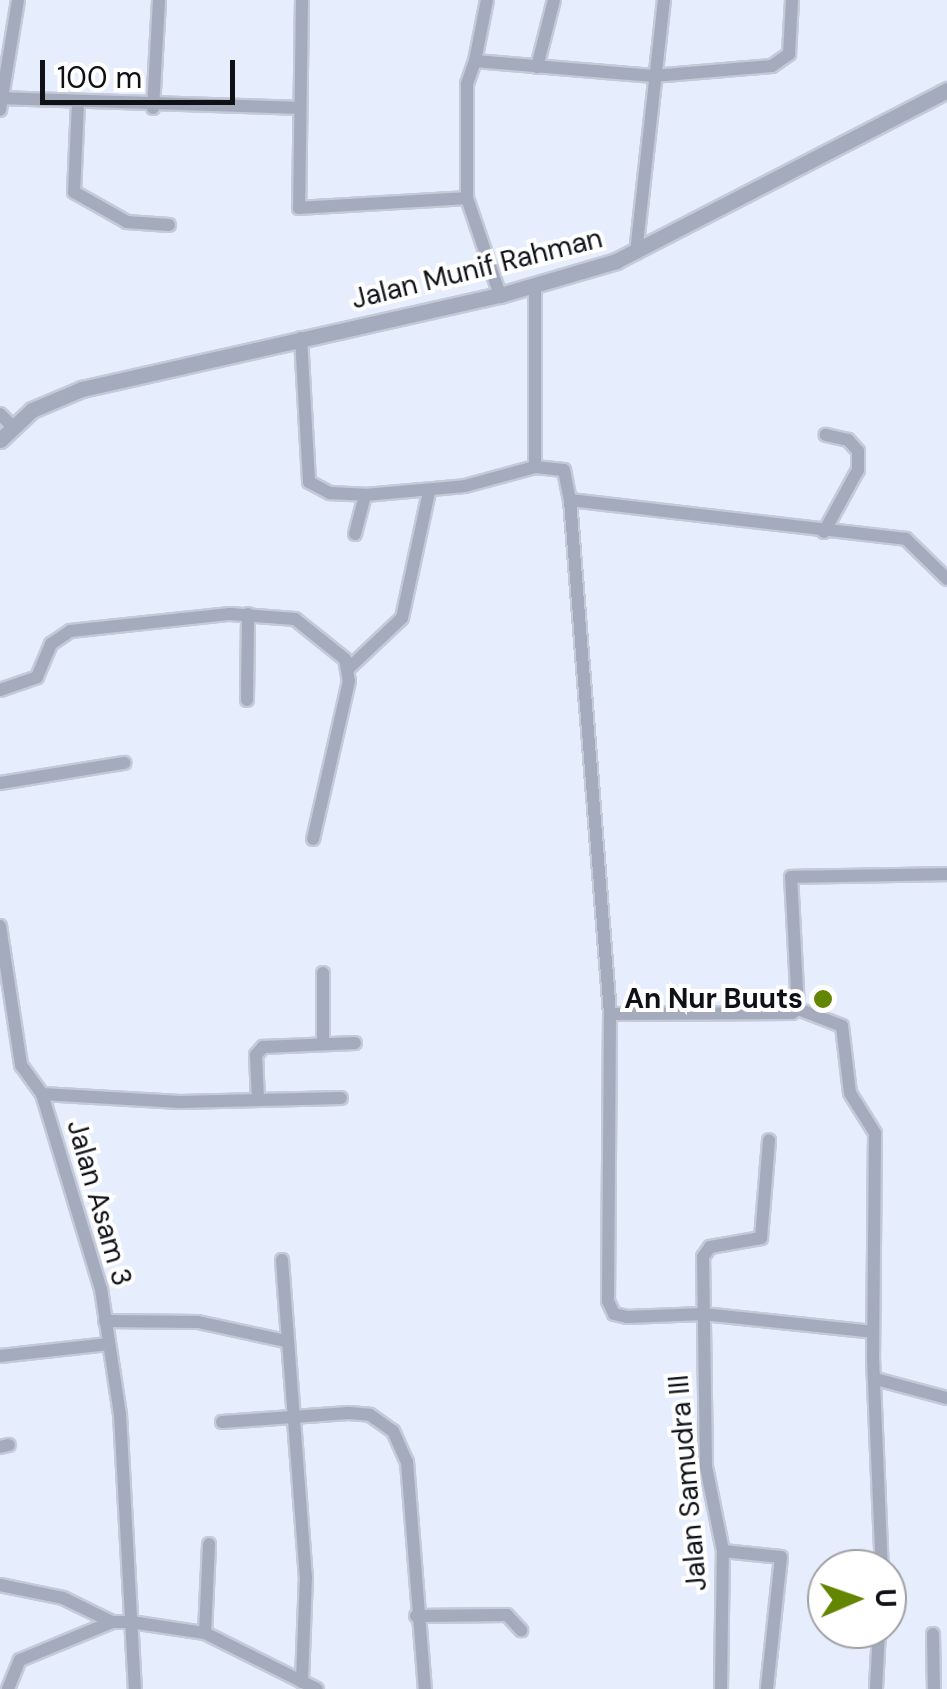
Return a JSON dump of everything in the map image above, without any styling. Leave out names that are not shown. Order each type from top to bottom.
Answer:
[{"type":"street","points":[[18,0],[7,28],[1,102],[298,108]]},
{"type":"street","points":[[153,108],[160,0]]},
{"type":"street","points":[[302,0],[300,209],[467,198]]},
{"type":"street","points":[[486,0],[467,84],[467,198],[500,295]]},
{"type":"street","points":[[537,66],[554,0]]},
{"type":"street","points":[[636,253],[664,0]]},
{"type":"street","points":[[475,61],[653,76],[784,63],[792,0]]},
{"type":"street","name":"Jalan Munif Rahman","points":[[0,440],[32,410],[82,389],[500,295],[636,253],[947,90]]},
{"type":"street","points":[[78,102],[74,192],[127,222],[169,225]]},
{"type":"street","points":[[534,286],[535,468]]},
{"type":"street","points":[[301,338],[309,482],[330,493],[429,492],[535,468],[564,470],[570,500],[610,1014],[608,1302],[614,1314],[702,1314],[873,1332]]},
{"type":"street","points":[[0,414],[14,428]]},
{"type":"street","points":[[824,532],[858,470],[858,451],[848,440],[826,435]]},
{"type":"street","points":[[348,669],[402,618],[429,492]]},
{"type":"street","points":[[355,534],[365,495]]},
{"type":"street","points":[[570,500],[917,542],[947,580]]},
{"type":"street","points":[[247,700],[248,614]]},
{"type":"street","points":[[0,690],[38,677],[59,634],[248,614],[294,619],[328,640],[348,669],[346,704],[312,839]]},
{"type":"street","points":[[0,782],[124,762]]},
{"type":"street","points":[[798,1008],[792,876],[947,874]]},
{"type":"street","name":"Jalan Asam 3","points":[[0,926],[6,1002],[21,1065],[42,1094],[96,1261],[120,1414],[135,1689]]},
{"type":"street","points":[[323,973],[323,1043]]},
{"type":"street","points":[[610,1014],[763,1016],[798,1008],[842,1026],[850,1094],[874,1124],[873,1332],[881,1549]]},
{"type":"street","points":[[258,1100],[258,1050],[354,1043]]},
{"type":"street","points":[[42,1094],[258,1100],[341,1098]]},
{"type":"street","name":"Jalan Samudra III","points":[[722,1689],[723,1552],[706,1467],[704,1257],[710,1247],[756,1242],[766,1228],[769,1140]]},
{"type":"street","points":[[282,1260],[306,1576],[302,1682]]},
{"type":"street","points":[[105,1321],[198,1322],[230,1334],[286,1341]]},
{"type":"street","points":[[0,1356],[108,1344]]},
{"type":"street","points":[[876,1379],[947,1398]]},
{"type":"street","points":[[222,1422],[370,1415],[399,1438],[407,1462],[416,1616],[425,1689]]},
{"type":"street","points":[[205,1633],[209,1544]]},
{"type":"street","points":[[723,1552],[781,1557],[767,1689]]},
{"type":"street","points":[[0,1585],[63,1598],[112,1622]]},
{"type":"street","points":[[416,1616],[507,1615],[521,1630]]},
{"type":"street","points":[[8,1689],[20,1660],[112,1622],[131,1622],[205,1633],[317,1689]]},
{"type":"street","points":[[933,1634],[934,1689]]},
{"type":"street","points":[[876,1689],[879,1649]]},
{"type":"place","name":"An Nur Buuts","points":[[823,999]]}]
